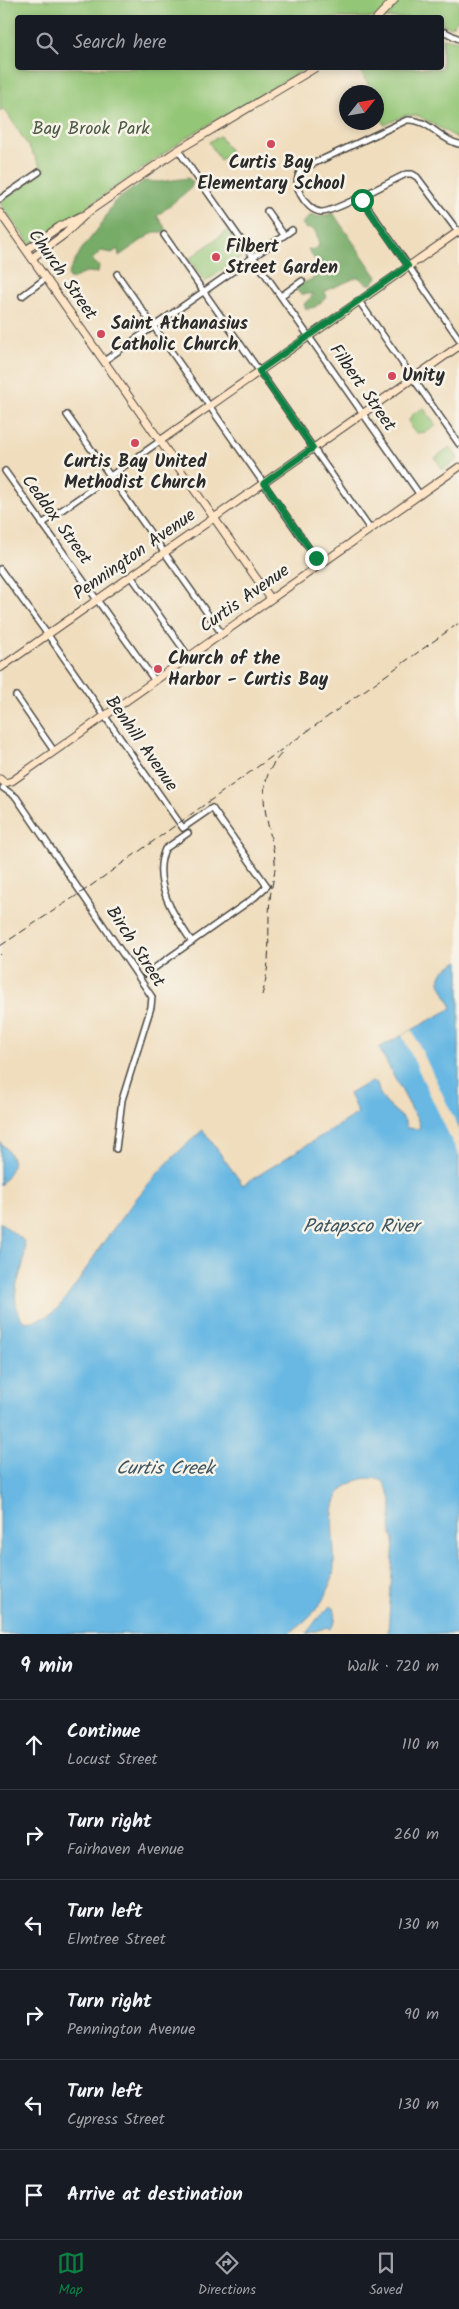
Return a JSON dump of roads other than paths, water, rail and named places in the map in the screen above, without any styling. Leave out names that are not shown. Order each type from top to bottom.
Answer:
[{"type":"main road","points":[[381,15],[394,0]]},
{"type":"main road","points":[[26,250],[59,228],[88,212],[211,128],[312,70]]},
{"type":"main road","points":[[32,258],[65,234],[88,212]]},
{"type":"main road","name":"Church Street","points":[[0,213],[271,599]]},
{"type":"main road","points":[[160,441],[459,232]]},
{"type":"main road","name":"Pennington Avenue","points":[[0,669],[459,346]]},
{"type":"main road","name":"Curtis Avenue","points":[[2,785],[12,781],[459,467]]},
{"type":"street","points":[[445,32],[459,39]]},
{"type":"street","points":[[459,144],[448,140],[417,120],[407,120],[304,168],[298,174],[296,184],[307,203],[317,212],[326,212],[406,174],[412,174],[417,176],[459,232]]},
{"type":"street","name":"Filbert Street","points":[[178,150],[420,495]]},
{"type":"street","points":[[0,199],[39,172]]},
{"type":"street","points":[[360,196],[459,339]]},
{"type":"street","points":[[267,211],[284,235]]},
{"type":"street","points":[[104,361],[292,230]]},
{"type":"street","points":[[164,235],[370,529]]},
{"type":"street","points":[[117,274],[320,564]]},
{"type":"street","points":[[22,296],[46,278]]},
{"type":"street","points":[[280,296],[302,281]]},
{"type":"street","points":[[358,301],[459,444]]},
{"type":"street","points":[[68,415],[222,634]]},
{"type":"street","points":[[42,524],[160,441]]},
{"type":"street","name":"Ceddox Street","points":[[4,472],[155,681]]},
{"type":"street","name":"Benhill Avenue","points":[[0,569],[48,634],[183,828],[212,808],[267,886],[255,897],[192,942]]},
{"type":"street","points":[[131,576],[189,657]]},
{"type":"street","points":[[16,696],[54,751]]},
{"type":"street","name":"Birch Street","points":[[2,785],[16,797],[152,997],[151,1007],[122,1100],[116,1149]]},
{"type":"street","points":[[146,974],[192,942],[174,917],[162,883],[161,868],[165,849],[188,833]]},
{"type":"water","name":"Curtis Creek","points":[[459,961],[459,1634],[388,1634],[394,1539],[390,1527],[392,1508],[389,1494],[383,1481],[368,1478],[358,1480],[343,1489],[336,1499],[332,1525],[334,1567],[329,1588],[315,1611],[288,1634],[0,1634],[0,1222],[24,1241],[24,1262],[16,1289],[18,1309],[23,1321],[41,1319],[57,1309],[69,1294],[101,1246],[136,1199],[174,1156],[203,1130],[243,1185],[358,1113],[349,1094],[371,1081],[377,1083],[379,1092],[386,1103],[404,1119],[407,1128],[418,1129],[420,1126],[418,1121],[379,1048],[452,1008],[441,985],[440,976],[443,971]]},
{"type":"water","points":[[0,1142],[10,1154],[12,1163],[9,1173],[0,1185]]},
{"type":"water","points":[[331,1606],[334,1608],[336,1617],[330,1629],[328,1627],[306,1634],[318,1618]]},
{"type":"railway","points":[[0,946],[85,890],[459,623]]},
{"type":"railway","points":[[262,995],[267,971],[269,911],[275,866],[273,846],[264,804],[264,791],[273,764],[284,751]]},
{"type":"place","name":"Curtis Bay Elementary School","points":[[271,144]]},
{"type":"place","name":"Filbert Street Garden","points":[[216,257]]},
{"type":"place","name":"Saint Athanasius Catholic Church","points":[[101,334]]},
{"type":"place","name":"Unity","points":[[392,376]]},
{"type":"place","name":"Curtis Bay United Methodist Church","points":[[135,443]]},
{"type":"place","name":"Church of the Harbor - Curtis Bay","points":[[158,669]]},
{"type":"park label","name":"Bay Brook Park","points":[[91,129]]},
{"type":"water label","name":"Patapsco River","points":[[361,1227]]}]
